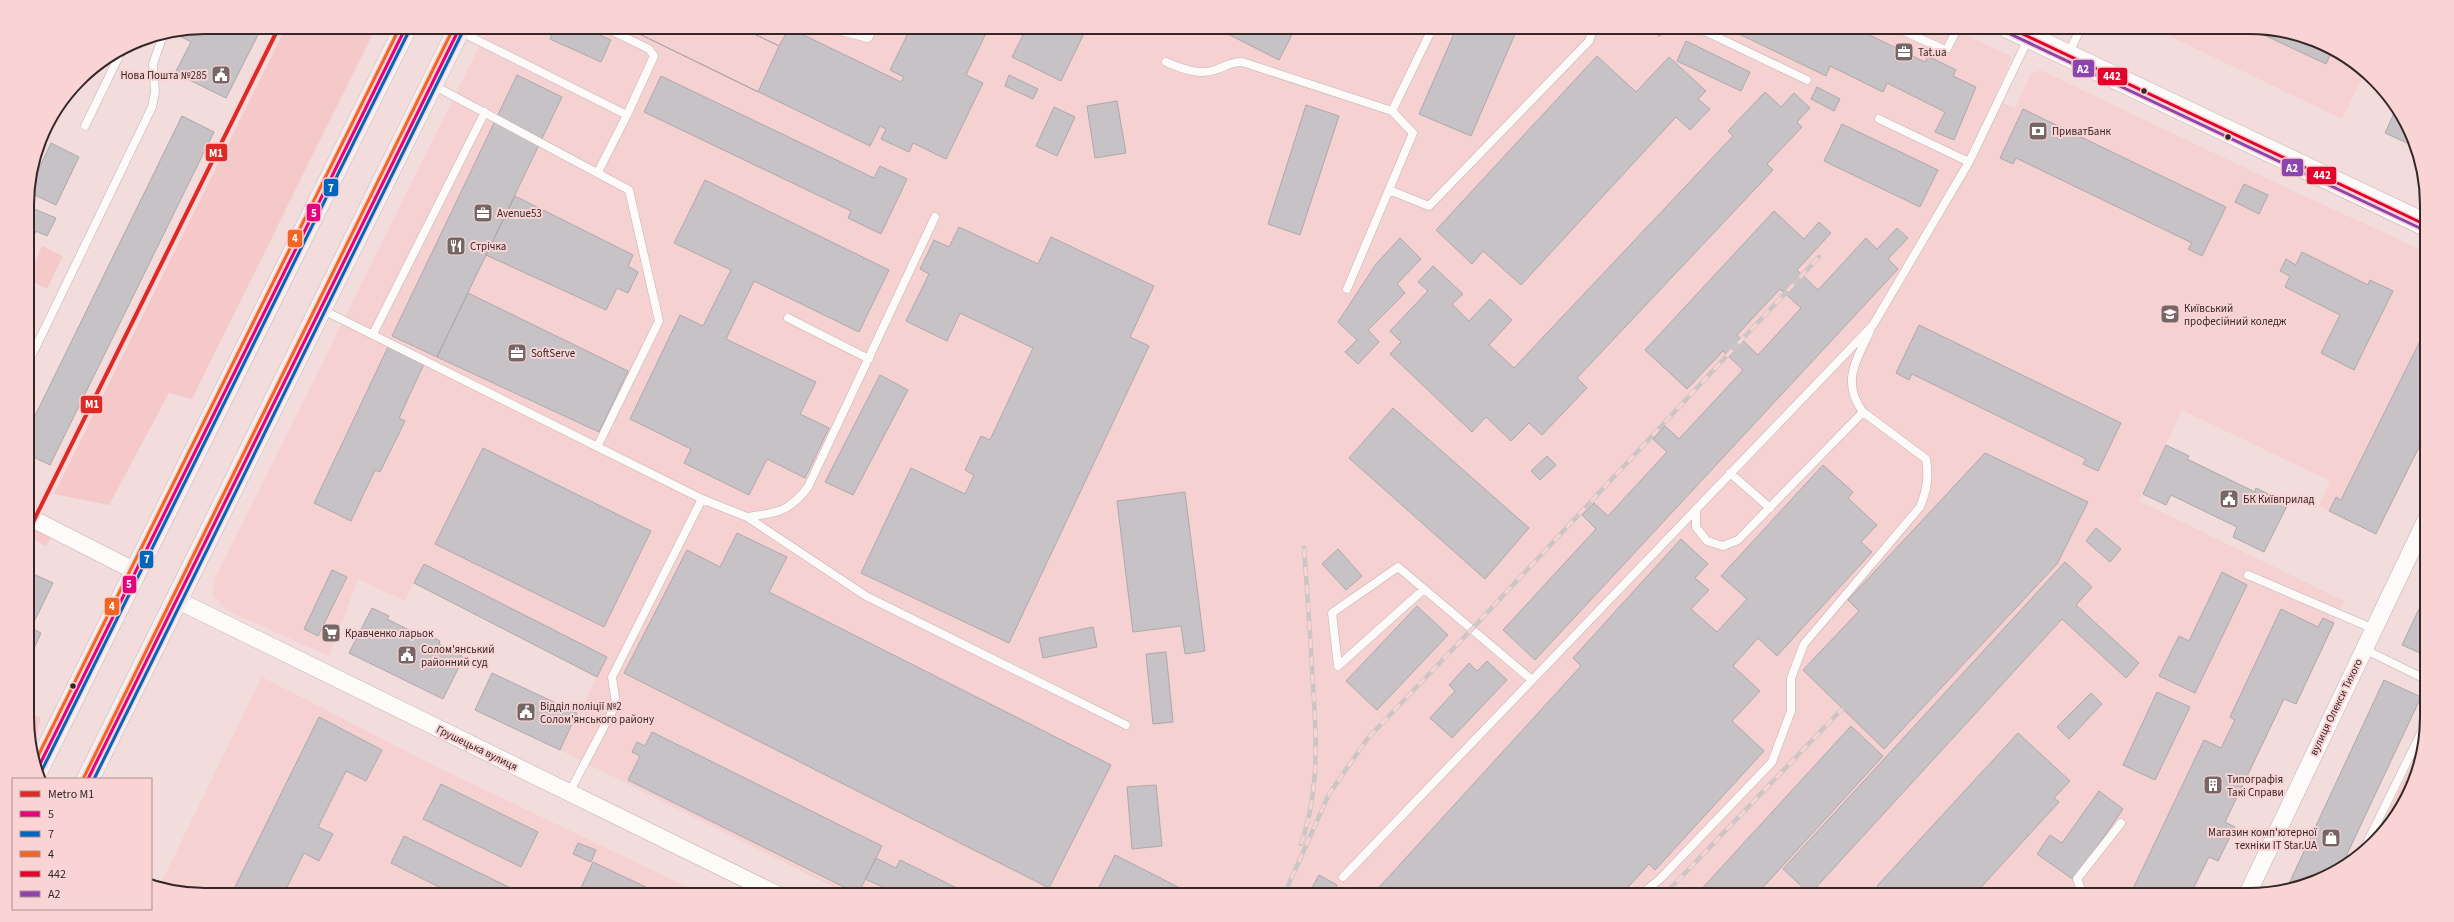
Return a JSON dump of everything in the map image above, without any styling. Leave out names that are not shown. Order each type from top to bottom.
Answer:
[{"type":"main road","points":[[41,763],[403,34]]},
{"type":"main road","points":[[88,778],[457,34]]},
{"type":"street","points":[[2023,34],[2420,223]]},
{"type":"street","points":[[34,520],[135,570]]},
{"type":"street","name":"вулиця Олекси Тихого","points":[[2250,888],[2420,533]]},
{"type":"street","name":"Грушецька вулиця","points":[[177,600],[764,888]]},
{"type":"lane","points":[[469,34],[627,114]]},
{"type":"lane","points":[[598,172],[654,56],[649,49],[618,34]]},
{"type":"lane","points":[[852,34],[868,38],[870,34]]},
{"type":"lane","points":[[1392,111],[1430,34]]},
{"type":"lane","points":[[1389,190],[1429,206],[1589,41],[1592,34]]},
{"type":"lane","points":[[1711,34],[1807,80]]},
{"type":"lane","points":[[1910,34],[1945,50],[1947,49],[1954,34]]},
{"type":"lane","points":[[2067,55],[2078,34]]},
{"type":"lane","points":[[1649,888],[1660,879],[1772,762],[1791,710],[1791,678],[1804,644],[1920,507],[1927,492],[1929,475],[1926,459],[1863,412],[1856,402],[1851,377],[1854,365],[1873,325],[1969,162],[2029,37]]},
{"type":"lane","points":[[34,351],[152,107],[155,92],[153,64],[161,40]]},
{"type":"lane","points":[[85,126],[118,57]]},
{"type":"lane","points":[[1166,62],[1184,70],[1200,72],[1214,70],[1232,62],[1242,62],[1392,111],[1414,133],[1347,289]]},
{"type":"lane","points":[[432,84],[598,172],[628,190],[659,318],[597,447]]},
{"type":"lane","points":[[373,334],[485,112]]},
{"type":"lane","points":[[1879,120],[1969,162]]},
{"type":"lane","points":[[747,517],[784,510],[796,502],[808,487],[935,217]]},
{"type":"lane","points":[[320,309],[373,334],[702,499],[747,517],[866,596],[1126,725]]},
{"type":"lane","points":[[788,318],[868,359]]},
{"type":"lane","points":[[1343,877],[1873,325]]},
{"type":"lane","points":[[1696,510],[1696,527],[1706,541],[1723,546],[1738,540],[1863,412]]},
{"type":"lane","points":[[1730,473],[1770,508]]},
{"type":"lane","points":[[569,793],[616,704],[612,677],[702,499]]},
{"type":"lane","points":[[1424,589],[1338,666],[1332,613],[1398,567],[1532,680]]},
{"type":"lane","points":[[2248,575],[2374,629]]},
{"type":"lane","points":[[2364,649],[2420,677]]},
{"type":"lane","points":[[2369,839],[2419,737]]},
{"type":"lane","points":[[2080,888],[2077,880],[2121,823]]},
{"type":"shaded area","points":[[283,34],[373,34],[192,399],[169,393],[109,505],[54,494]]},
{"type":"shaded area","points":[[486,34],[1964,34],[2012,57],[1994,99],[2015,108],[2031,74],[2040,70],[2289,189],[2420,249],[2420,445],[2376,534],[2319,506],[2330,481],[2182,410],[2139,501],[2344,601],[2296,704],[2284,699],[2226,822],[2235,827],[2218,861],[2208,857],[2193,888],[835,888],[560,750],[597,677],[414,583],[405,601],[358,579],[329,656],[228,611],[213,595],[215,579]]},
{"type":"shaded area","points":[[2166,34],[2260,34],[2283,37],[2315,47],[2335,57],[2363,77],[2342,119]]},
{"type":"shaded area","points":[[42,246],[63,256],[47,289],[34,282],[34,265]]},
{"type":"shaded area","points":[[34,527],[52,536],[46,546],[34,540]]},
{"type":"shaded area","points":[[262,677],[431,764],[689,888],[194,888],[161,882]]},
{"type":"shaded area","points":[[35,715],[41,718],[36,745],[34,728]]},
{"type":"shaded area","points":[[2414,759],[2407,783],[2397,803],[2383,823]]},
{"type":"building","points":[[194,34],[258,34],[226,98],[175,73],[191,42],[179,36]]},
{"type":"building","points":[[552,34],[597,34],[611,40],[601,62],[550,39]]},
{"type":"building","points":[[639,34],[754,34],[779,46],[758,92]]},
{"type":"building","points":[[639,34],[754,34],[779,46],[786,34],[801,34],[901,82],[904,77],[890,70],[908,34],[986,34],[966,75],[983,83],[946,159],[913,143],[909,152],[881,139],[886,129],[880,126],[870,146]]},
{"type":"building","points":[[1024,34],[1084,34],[1061,81],[1012,57]]},
{"type":"building","points":[[1228,34],[1292,34],[1279,60]]},
{"type":"building","points":[[1454,34],[1515,34],[1471,136],[1419,114]]},
{"type":"building","points":[[1739,34],[1867,34],[1925,62],[1928,56],[1956,70],[1953,76],[1976,87],[1954,140],[1935,132],[1945,112],[1887,83],[1883,92],[1830,66],[1826,76]]},
{"type":"building","points":[[2262,34],[2283,37],[2315,47],[2330,55],[2326,64]]},
{"type":"building","points":[[1686,41],[1750,72],[1741,91],[1677,61]]},
{"type":"building","points":[[1597,56],[1636,92],[1669,57],[1706,91],[1698,99],[1710,109],[1690,130],[1676,117],[1521,285],[1483,251],[1472,264],[1436,230]]},
{"type":"building","points":[[517,75],[562,97],[437,357],[392,336]]},
{"type":"building","points":[[1009,75],[1038,89],[1033,99],[1005,86]]},
{"type":"building","points":[[661,76],[874,178],[880,166],[907,179],[881,234],[848,218],[851,211],[644,112]]},
{"type":"building","points":[[1817,87],[1840,99],[1834,111],[1811,99]]},
{"type":"building","points":[[1765,92],[1781,107],[1794,93],[1810,108],[1797,122],[1802,127],[1767,164],[1773,170],[1577,378],[1587,388],[1542,435],[1529,423],[1511,441],[1486,417],[1472,432],[1390,354],[1401,342],[1390,331],[1428,291],[1418,282],[1433,266],[1463,294],[1452,304],[1469,321],[1490,299],[1512,320],[1489,345],[1514,368],[1733,136],[1728,131]]},
{"type":"building","points":[[1117,101],[1126,153],[1095,158],[1087,106]]},
{"type":"building","points":[[1306,105],[1339,116],[1300,235],[1268,224]]},
{"type":"building","points":[[1054,107],[1075,117],[1057,156],[1036,146]]},
{"type":"building","points":[[2023,109],[2226,207],[2202,256],[2188,249],[2192,243],[2016,158],[2013,164],[2000,158]]},
{"type":"building","points":[[2394,114],[2409,144],[2385,133]]},
{"type":"building","points":[[182,116],[214,132],[50,465],[34,457],[34,418]]},
{"type":"building","points":[[1842,124],[1938,170],[1920,207],[1824,161]]},
{"type":"building","points":[[51,143],[79,157],[56,205],[34,195],[37,174]]},
{"type":"building","points":[[705,180],[889,270],[859,332],[754,281],[726,339],[816,382],[800,414],[829,428],[805,478],[767,459],[749,495],[684,463],[691,449],[630,419],[680,315],[703,326],[731,270],[674,243]]},
{"type":"building","points":[[2244,184],[2268,195],[2259,214],[2235,202]]},
{"type":"building","points":[[515,196],[633,255],[628,266],[638,272],[628,293],[617,288],[606,310],[486,255]]},
{"type":"building","points":[[34,209],[56,218],[47,236],[36,231],[34,236]]},
{"type":"building","points":[[1774,211],[1804,239],[1819,222],[1831,233],[1797,270],[1818,290],[1866,238],[1877,249],[1897,228],[1908,238],[1888,259],[1898,269],[1535,660],[1503,630],[1596,529],[1582,515],[1594,503],[1608,516],[1667,452],[1653,439],[1665,426],[1679,439],[1743,370],[1723,351],[1687,389],[1645,350]],"holes":[[[1780,289],[1801,308],[1758,355],[1737,335]]]},
{"type":"building","points":[[959,227],[1038,264],[1051,237],[1154,286],[1130,337],[1149,346],[1009,643],[861,573],[911,468],[965,494],[974,475],[965,470],[981,436],[990,440],[1033,348],[960,313],[947,341],[906,321],[929,274],[920,269],[934,240],[949,247]]},
{"type":"building","points":[[1400,238],[1421,259],[1397,284],[1405,293],[1368,330],[1379,342],[1358,364],[1345,352],[1357,340],[1338,322],[1376,264]]},
{"type":"building","points":[[2302,252],[2368,285],[2370,280],[2393,291],[2354,370],[2321,353],[2340,315],[2285,287],[2290,276],[2280,271],[2286,259],[2296,265]]},
{"type":"building","points":[[468,293],[628,371],[599,432],[437,357]]},
{"type":"building","points":[[1919,325],[2121,423],[2098,471],[2083,464],[2086,459],[1912,374],[1909,380],[1896,373]]},
{"type":"building","points":[[2420,341],[2420,445],[2376,534],[2329,511],[2336,497],[2341,500]]},
{"type":"building","points":[[388,347],[424,364],[399,418],[405,421],[380,472],[375,470],[351,521],[314,503]]},
{"type":"building","points":[[880,375],[908,390],[853,495],[825,482]]},
{"type":"building","points":[[1393,408],[1529,528],[1485,579],[1349,458]]},
{"type":"building","name":"БК Київприлад","points":[[2166,445],[2189,456],[2187,459],[2255,492],[2256,488],[2288,504],[2264,552],[2233,537],[2237,527],[2171,495],[2166,505],[2143,494]]},
{"type":"building","points":[[483,448],[651,531],[604,627],[435,544]]},
{"type":"building","points":[[1985,453],[2088,502],[2057,564],[1884,749],[1803,670],[1859,611],[1848,600]]},
{"type":"building","points":[[1547,456],[1556,465],[1540,480],[1531,471]]},
{"type":"building","points":[[1823,465],[1853,492],[1848,498],[1877,525],[1861,542],[1872,552],[1777,656],[1758,638],[1733,666],[1760,691],[1732,721],[1764,751],[1655,870],[1649,864],[1627,888],[1378,888],[1581,666],[1573,658],[1681,539],[1708,564],[1695,578],[1709,590],[1691,609],[1717,632],[1747,599],[1721,576]]},
{"type":"building","points":[[1185,492],[1205,651],[1185,654],[1181,626],[1133,632],[1117,501]]},
{"type":"building","points":[[2096,528],[2121,549],[2110,562],[2086,541]]},
{"type":"building","points":[[737,533],[787,557],[769,592],[1111,765],[1049,888],[624,673],[687,550],[720,567]]},
{"type":"building","points":[[1338,549],[1362,576],[1346,590],[1322,564]]},
{"type":"building","points":[[2065,562],[2092,587],[2076,605],[2139,663],[2126,678],[2062,619],[1815,888],[1804,888],[1783,869]]},
{"type":"building","points":[[424,564],[607,657],[597,677],[414,583]]},
{"type":"building","points":[[332,570],[347,577],[318,636],[304,629]]},
{"type":"building","points":[[2222,572],[2247,585],[2195,693],[2159,676],[2179,636],[2189,641]]},
{"type":"building","points":[[34,574],[53,583],[34,622]]},
{"type":"building","points":[[1417,606],[1448,635],[1377,710],[1346,681]]},
{"type":"building","points":[[2420,607],[2420,653],[2402,645]]},
{"type":"building","name":"Солом'янський районний суд","points":[[372,608],[389,616],[387,619],[427,639],[429,635],[440,641],[439,644],[464,657],[443,699],[349,653]]},
{"type":"building","name":"Типографія Такі Справи","points":[[2281,609],[2318,627],[2323,618],[2334,623],[2296,704],[2284,699],[2225,822],[2235,827],[2218,861],[2209,857],[2194,888],[2133,888],[2204,740],[2221,748],[2235,720],[2230,717]]},
{"type":"building","points":[[1093,627],[1097,647],[1043,658],[1039,638]]},
{"type":"building","points":[[34,630],[41,633],[34,648]]},
{"type":"building","points":[[1166,652],[1173,722],[1153,724],[1146,654]]},
{"type":"building","points":[[1487,661],[1507,680],[1452,738],[1430,718],[1455,691],[1449,685],[1469,663],[1477,671]]},
{"type":"building","name":"Відділ поліції №2 Солом'янського району","points":[[492,673],[577,713],[560,750],[475,710]]},
{"type":"building","points":[[2384,680],[2420,697],[2345,858],[2315,875],[2289,883]]},
{"type":"building","points":[[2157,692],[2190,707],[2155,780],[2123,765]]},
{"type":"building","points":[[2091,693],[2102,704],[2069,739],[2057,727]]},
{"type":"building","points":[[319,717],[382,750],[366,781],[346,771],[318,827],[333,834],[319,861],[304,853],[286,888],[234,888]]},
{"type":"building","points":[[1851,726],[1883,756],[1762,888],[1702,888]]},
{"type":"building","points":[[652,732],[882,846],[861,888],[846,888],[628,780],[640,756],[632,752],[637,742],[645,746]]},
{"type":"building","points":[[2018,733],[2070,781],[2054,798],[2059,802],[1980,888],[1879,888],[1877,886]]},
{"type":"building","points":[[441,784],[538,832],[521,867],[423,819]]},
{"type":"building","points":[[1156,785],[1162,846],[1132,849],[1127,787]]},
{"type":"building","points":[[2099,791],[2123,809],[2074,880],[2037,854],[2050,835],[2062,843]]},
{"type":"building","points":[[404,836],[511,888],[441,888],[391,863]]},
{"type":"building","points":[[578,843],[596,850],[591,862],[573,854]]},
{"type":"building","points":[[1115,855],[1178,887],[1178,888],[1098,888]]},
{"type":"building","points":[[876,858],[896,868],[900,860],[957,888],[885,888],[865,879]]},
{"type":"building","points":[[593,862],[648,888],[581,888]]},
{"type":"building","points":[[1319,875],[1337,885],[1336,888],[1312,888]]},
{"type":"railway","points":[[1287,888],[1329,794],[1368,738],[1472,629],[1819,257]]},
{"type":"railway","points":[[1301,844],[1312,801],[1316,758],[1315,713],[1304,548]]},
{"type":"railway","points":[[1671,888],[1842,709]]},
{"type":"metro line","name":"M1","points":[[34,520],[276,34]]},
{"type":"transit line","name":"4","points":[[38,755],[397,34]]},
{"type":"transit line","name":"5","points":[[41,763],[403,34]]},
{"type":"transit line","name":"7","points":[[42,769],[408,34]]},
{"type":"transit line","name":"4","points":[[84,777],[451,34]]},
{"type":"transit line","name":"5","points":[[88,778],[457,34]]},
{"type":"transit line","name":"7","points":[[94,778],[462,34]]},
{"type":"transit line","name":"А2","points":[[2010,34],[2420,228]]},
{"type":"transit line","name":"442","points":[[2023,34],[2420,222]]},
{"type":"place","name":"Tat.ua","points":[[1904,52]]},
{"type":"place","name":"Нова Пошта №285","points":[[221,75]]},
{"type":"place","name":"ПриватБанк","points":[[2038,131]]},
{"type":"place","name":"Avenue53","points":[[483,213]]},
{"type":"place","name":"Стрічка","points":[[456,246]]},
{"type":"place","name":"Київський професійний коледж","points":[[2170,314]]},
{"type":"place","name":"SoftServe","points":[[517,353]]},
{"type":"place","name":"БК Київприлад","points":[[2229,499]]},
{"type":"place","name":"Кравченко ларьок","points":[[331,633]]},
{"type":"place","name":"Солом'янський районний суд","points":[[407,655]]},
{"type":"place","name":"Відділ поліції №2 Солом'янського району","points":[[526,712]]},
{"type":"place","name":"Типографія Такі Справи","points":[[2213,785]]},
{"type":"place","name":"Магазин комп'ютерної техніки IT Star.UA","points":[[2331,838]]}]
